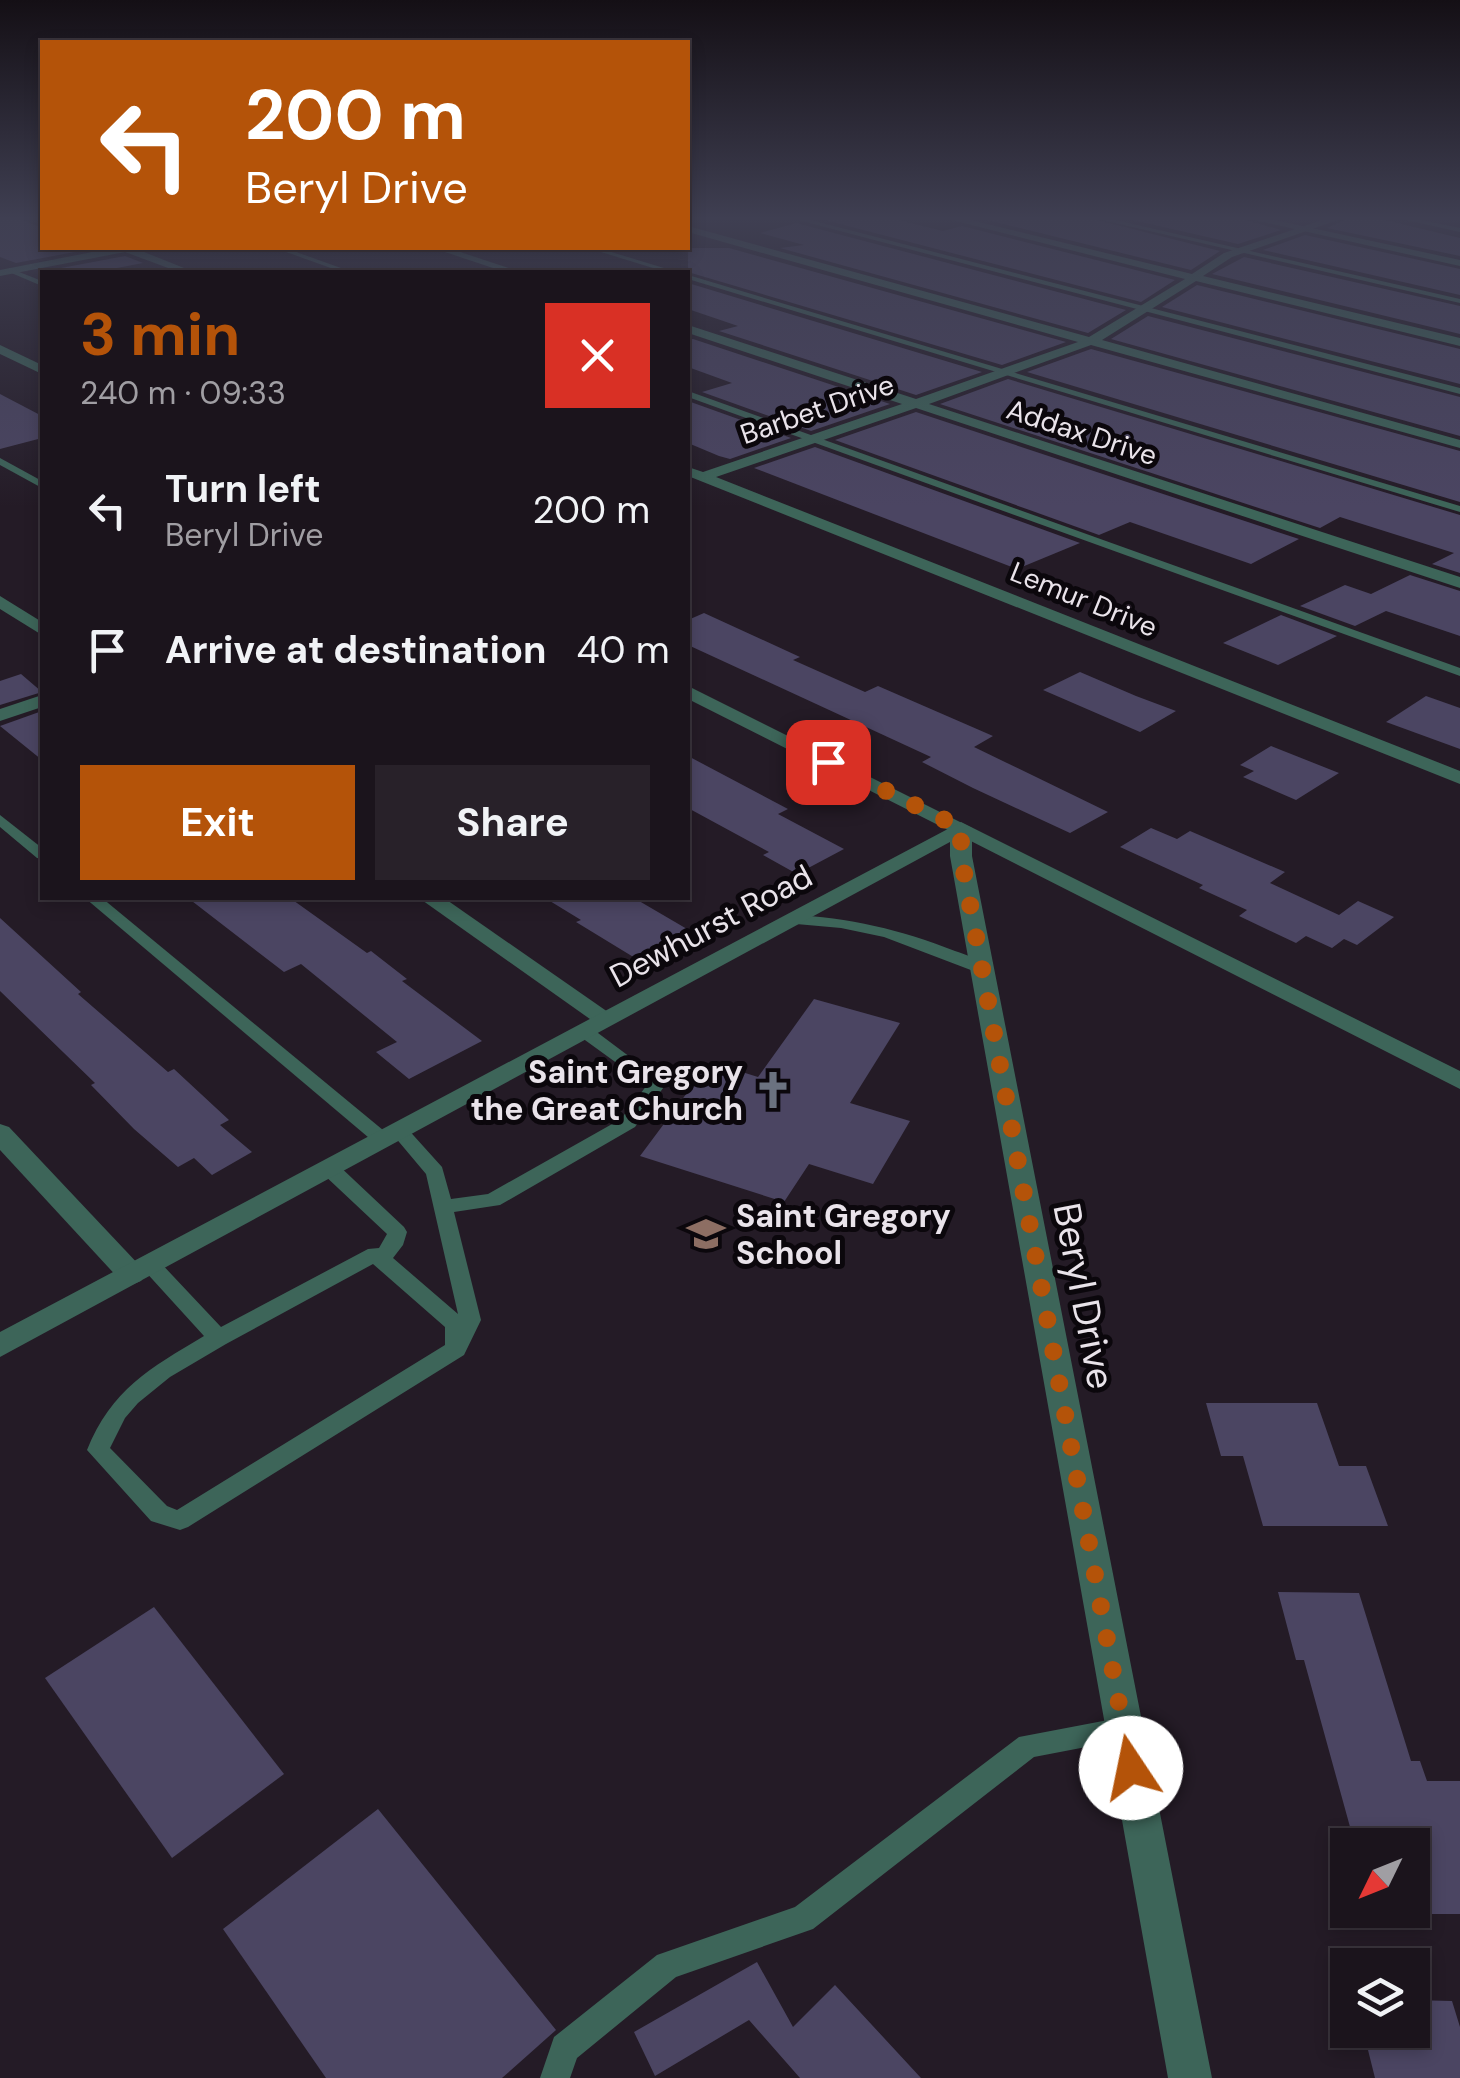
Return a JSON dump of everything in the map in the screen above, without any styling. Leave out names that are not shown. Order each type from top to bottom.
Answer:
[{"type":"street","points":[[987,313],[1460,444]]},
{"type":"street","name":"Barbet Drive","points":[[693,477],[1008,373],[1091,342],[1141,313]]},
{"type":"street","points":[[1340,313],[1460,342]]},
{"type":"street","name":"Addax Drive","points":[[690,330],[1460,583]]},
{"type":"street","points":[[0,349],[40,369]]},
{"type":"street","name":"Lemur Drive","points":[[693,477],[1460,778]]},
{"type":"street","points":[[0,601],[40,629]]},
{"type":"street","points":[[690,693],[1460,1080]]},
{"type":"street","points":[[0,716],[40,702]]},
{"type":"street","name":"Dewhurst Road","points":[[0,1346],[961,828]]},
{"type":"street","name":"Beryl Drive","points":[[961,828],[961,856],[1190,2078]]},
{"type":"street","points":[[433,900],[595,1025]]},
{"type":"street","points":[[0,1133],[141,1269]]},
{"type":"lane","points":[[808,313],[1460,509]]},
{"type":"lane","points":[[1158,313],[1460,391]]},
{"type":"lane","points":[[690,395],[1460,672]]},
{"type":"lane","points":[[0,461],[40,485]]},
{"type":"lane","points":[[0,819],[40,853]]},
{"type":"lane","points":[[96,900],[435,1172],[470,1320],[456,1349],[180,1520],[159,1514],[98,1450],[104,1430],[145,1381],[375,1254],[456,1324],[456,1349]]},
{"type":"lane","points":[[791,920],[819,920],[906,936],[982,968]]},
{"type":"lane","points":[[445,1206],[493,1200],[628,1122],[657,1084],[595,1025]]},
{"type":"lane","points":[[329,1168],[398,1232],[382,1257]]},
{"type":"lane","points":[[141,1269],[218,1338]]},
{"type":"lane","points":[[555,2078],[564,2048],[666,1965],[803,1919],[1028,1746],[1124,1729]]},
{"type":"building","points":[[700,313],[787,313],[982,372],[916,395],[719,331],[738,326]]},
{"type":"building","points":[[826,313],[962,313],[1066,342],[1002,365]]},
{"type":"building","points":[[1015,313],[1121,313],[1088,333]]},
{"type":"building","points":[[1185,313],[1312,313],[1460,349],[1460,384]]},
{"type":"building","points":[[1373,313],[1460,313],[1460,334]]},
{"type":"building","points":[[1148,316],[1460,397],[1460,436],[1111,339]]},
{"type":"building","points":[[690,340],[890,404],[811,431],[702,392],[732,383],[690,368]]},
{"type":"building","points":[[1091,349],[1460,451],[1460,502],[1027,372]]},
{"type":"building","points":[[1008,379],[1460,515],[1460,573],[1432,564],[1454,553],[1340,517],[1320,528],[940,404]]},
{"type":"building","points":[[0,394],[40,415],[40,439],[0,449]]},
{"type":"building","points":[[690,402],[791,438],[730,459],[690,444]]},
{"type":"building","points":[[916,412],[1299,539],[1251,564],[1130,522],[1099,535],[835,440]]},
{"type":"building","points":[[815,447],[1080,543],[1017,569],[754,468]]},
{"type":"building","points":[[1410,575],[1460,591],[1460,636],[1386,611],[1355,626],[1300,606],[1345,585],[1371,594]]},
{"type":"building","points":[[704,613],[865,692],[878,686],[993,736],[974,747],[1108,812],[1070,833],[922,762],[931,757],[690,646],[690,619]]},
{"type":"building","points":[[1281,615],[1337,636],[1278,665],[1223,643]]},
{"type":"building","points":[[1080,672],[1176,711],[1140,732],[1043,690]]},
{"type":"building","points":[[21,674],[40,693],[0,705],[0,681]]},
{"type":"building","points":[[1426,696],[1460,708],[1460,749],[1386,722]]},
{"type":"building","points":[[40,712],[40,758],[0,726]]},
{"type":"building","points":[[1271,746],[1339,773],[1296,800],[1243,777],[1254,771],[1240,765]]},
{"type":"building","points":[[690,757],[788,809],[778,814],[844,849],[797,874],[763,855],[769,852],[690,809]]},
{"type":"building","points":[[1151,828],[1177,839],[1190,831],[1285,872],[1270,883],[1339,915],[1358,901],[1394,917],[1357,945],[1344,939],[1332,948],[1306,936],[1296,943],[1239,916],[1247,910],[1199,888],[1203,885],[1120,847]]},
{"type":"building","points":[[191,900],[293,900],[367,953],[371,951],[407,979],[402,981],[482,1041],[409,1079],[376,1052],[397,1042],[301,964],[284,972]]},
{"type":"building","points":[[548,900],[637,900],[687,929],[635,958],[576,922],[581,920]]},
{"type":"building","points":[[0,918],[81,992],[78,994],[168,1072],[174,1069],[229,1120],[220,1125],[252,1152],[212,1175],[194,1158],[178,1167],[134,1129],[91,1085],[95,1083],[0,991]]},
{"type":"building","name":"Saint Gregory the Great Church","points":[[814,999],[900,1023],[850,1103],[910,1121],[873,1184],[809,1164],[784,1202],[640,1156],[710,1062],[758,1077]]},
{"type":"building","points":[[1206,1403],[1317,1403],[1339,1466],[1366,1466],[1388,1526],[1263,1526],[1243,1456],[1221,1456]]},
{"type":"building","points":[[1278,1592],[1359,1593],[1411,1761],[1420,1761],[1427,1781],[1460,1781],[1460,1914],[1430,1914],[1430,1828],[1350,1828],[1304,1660],[1296,1660]]},
{"type":"building","points":[[154,1607],[284,1774],[172,1858],[45,1678]]},
{"type":"building","points":[[378,1809],[556,2030],[502,2078],[326,2078],[223,1929]]},
{"type":"building","points":[[757,1962],[793,2027],[835,1985],[921,2078],[800,2078],[749,2020],[655,2076],[634,2032]]},
{"type":"building","points":[[1430,2000],[1452,2001],[1460,2027],[1460,2078],[1375,2078],[1368,2048],[1430,2048]]},
{"type":"place","name":"Saint Gregory the Great Church","points":[[773,1090]]},
{"type":"place","name":"Saint Gregory School","points":[[706,1234]]},
{"type":"route","points":[[828,762],[961,828],[961,856],[1131,1768]]}]
